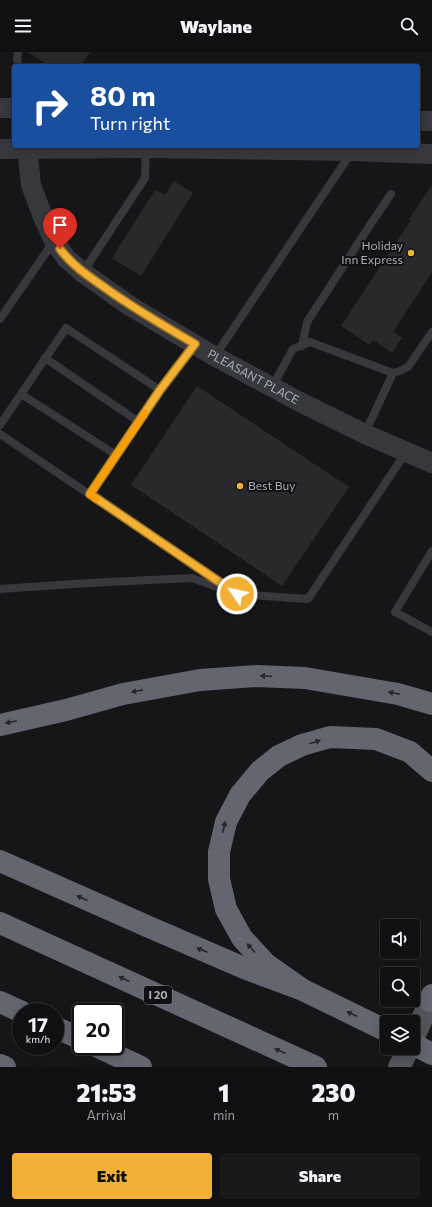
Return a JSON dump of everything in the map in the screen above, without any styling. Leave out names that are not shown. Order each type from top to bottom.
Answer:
[{"type":"highway","points":[[0,725],[66,710],[124,694],[200,680],[257,676],[305,678],[398,694],[432,704]]},
{"type":"highway","points":[[303,990],[266,964],[242,938],[226,909],[219,879],[219,852],[226,822],[240,794],[260,771],[280,756],[302,745],[330,737],[376,739],[410,752],[432,771]]},
{"type":"highway","points":[[0,861],[244,968],[303,990],[380,1028]]},
{"type":"highway","name":"I 20","points":[[0,923],[316,1067]]},
{"type":"highway","points":[[0,1002],[12,1007]]},
{"type":"highway","points":[[420,1047],[432,1054]]},
{"type":"highway","points":[[115,1055],[141,1067]]},
{"type":"highway","points":[[0,1065],[5,1067]]},
{"type":"main road","points":[[420,1023],[431,998]]},
{"type":"main road","points":[[399,1067],[405,1055]]},
{"type":"street","points":[[0,108],[12,108]]},
{"type":"street","points":[[420,121],[432,121]]},
{"type":"street","points":[[0,149],[13,148]]},
{"type":"street","name":"PLEASANT PLACE","points":[[26,148],[31,185],[43,217],[54,241],[66,258],[82,272],[130,306],[214,356],[365,434],[432,463]]},
{"type":"street","points":[[146,148],[352,151],[432,154]]},
{"type":"lane","points":[[18,52],[17,59],[18,64]]},
{"type":"lane","points":[[82,272],[145,178],[146,148]]},
{"type":"lane","points":[[214,356],[352,151]]},
{"type":"lane","points":[[302,346],[307,322],[391,194]]},
{"type":"lane","points":[[0,319],[54,241]]},
{"type":"lane","points":[[0,425],[66,328],[160,390]]},
{"type":"lane","points":[[272,387],[293,349],[310,342],[394,372],[408,367],[432,332]]},
{"type":"lane","points":[[90,494],[160,390],[195,344]]},
{"type":"lane","points":[[45,358],[139,422]]},
{"type":"lane","points":[[365,434],[394,372]]},
{"type":"lane","points":[[21,394],[116,455]]},
{"type":"lane","points":[[0,434],[237,594]]},
{"type":"lane","points":[[0,589],[192,578],[237,594],[308,598],[406,452]]},
{"type":"lane","points":[[432,551],[395,612],[432,632]]},
{"type":"building","points":[[28,52],[90,52],[82,64],[46,64]]},
{"type":"building","points":[[174,181],[193,193],[141,276],[112,258],[155,190],[165,195]]},
{"type":"building","name":"Holiday Inn Express","points":[[432,185],[432,272],[393,332],[402,338],[392,353],[373,340],[370,345],[341,326],[411,220],[409,219]]},
{"type":"building","name":"Best Buy","points":[[197,386],[349,487],[282,586],[131,485]]},
{"type":"slow traffic","points":[[96,499],[90,494],[145,413]]},
{"type":"place","name":"Holiday Inn Express","points":[[411,253]]},
{"type":"place","name":"Best Buy","points":[[240,486]]},
{"type":"route","points":[[60,249],[66,258],[82,272],[130,306],[195,344],[160,390],[90,494],[237,594]]}]
